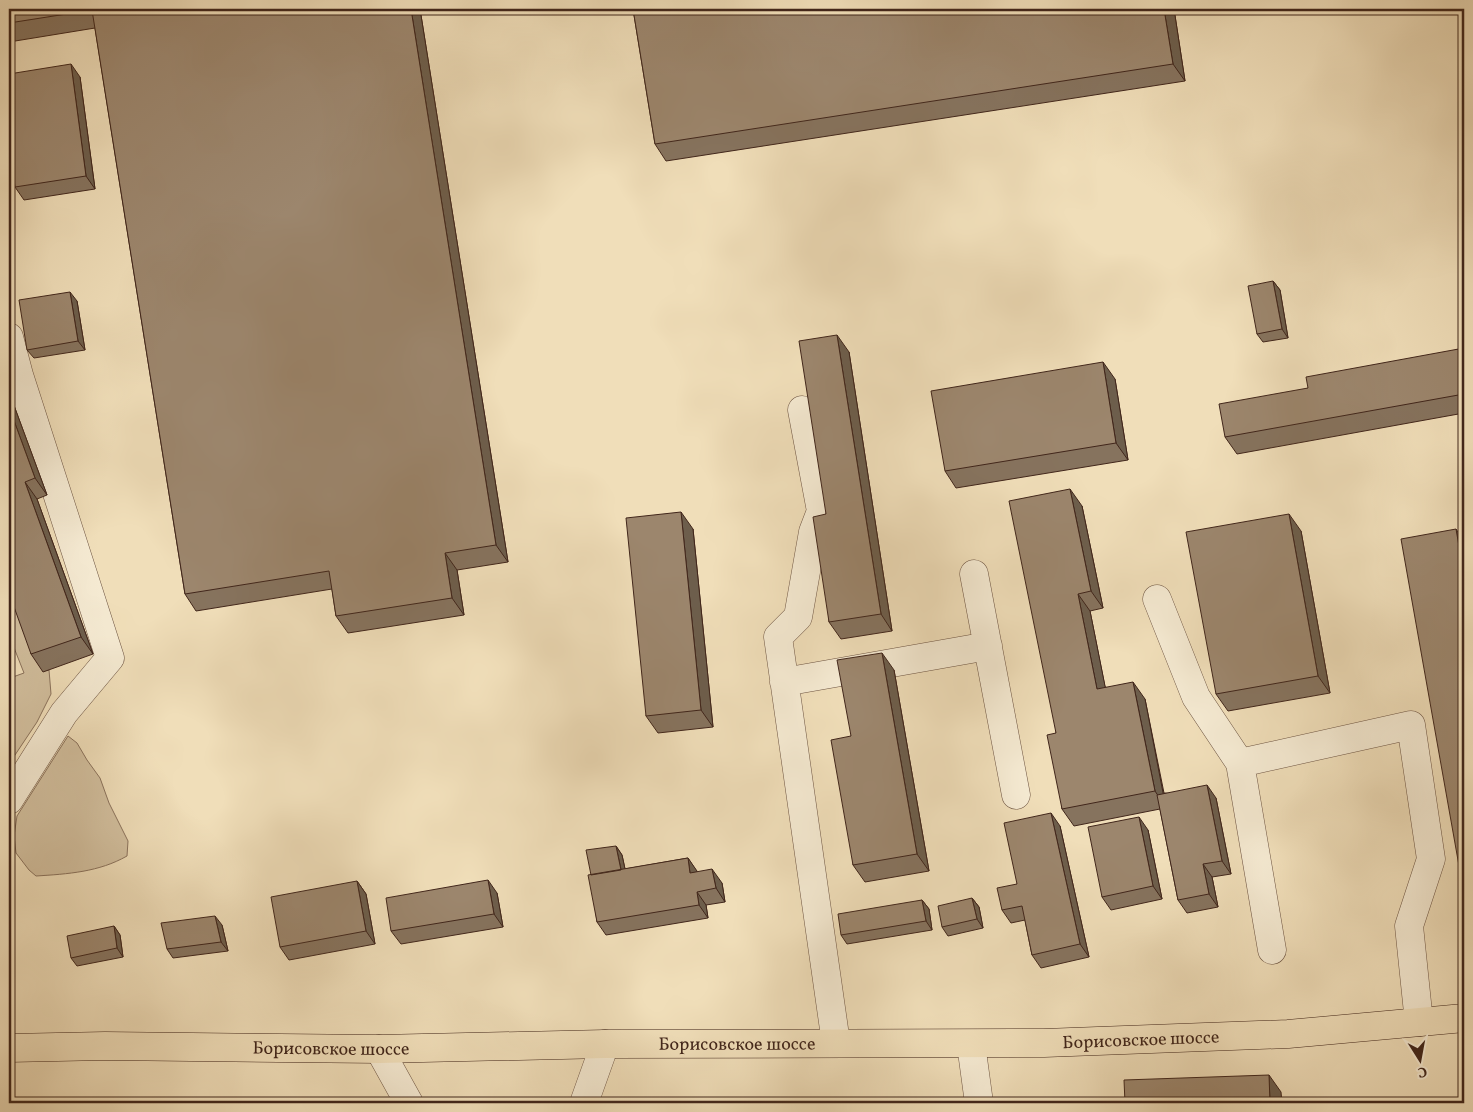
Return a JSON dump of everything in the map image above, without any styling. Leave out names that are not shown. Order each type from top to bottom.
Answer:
[{"type":"main road","name":"Борисовское шоссе","points":[[9,1048],[105,1046],[379,1049],[605,1044],[1044,1043],[1288,1034],[1464,1018]]},
{"type":"street","points":[[9,337],[19,374],[110,658],[64,713],[9,800]]},
{"type":"street","points":[[802,410],[821,511],[813,532],[798,617],[778,638],[836,1043]]},
{"type":"street","points":[[974,574],[1016,795]]},
{"type":"street","points":[[1157,599],[1196,697],[1240,762],[1272,950]]},
{"type":"street","points":[[784,682],[988,646]]},
{"type":"street","points":[[1240,762],[1411,725],[1432,860],[1409,926],[1419,1022]]},
{"type":"street","points":[[584,1103],[605,1044]]},
{"type":"street","points":[[971,1044],[980,1103]]},
{"type":"street","points":[[379,1049],[409,1103]]},
{"type":"shaded area","points":[[9,576],[43,671],[49,670],[51,694],[37,722],[9,764],[9,677],[24,673],[9,635]]},
{"type":"shaded area","points":[[68,736],[77,743],[100,778],[109,803],[128,841],[127,856],[94,869],[36,876],[16,853],[14,836],[17,816]]},
{"type":"building","points":[[9,9],[411,9],[496,545],[445,553],[452,598],[336,616],[329,571],[185,594],[92,10],[9,23]]},
{"type":"building","points":[[633,9],[1164,9],[1173,64],[655,144]]},
{"type":"building","points":[[71,64],[86,176],[15,187],[9,142],[9,74]]},
{"type":"building","points":[[1273,281],[1282,329],[1257,334],[1248,286]]},
{"type":"building","points":[[70,292],[78,341],[27,350],[19,300]]},
{"type":"building","points":[[837,335],[881,614],[829,622],[813,517],[826,514],[799,341]]},
{"type":"building","points":[[1464,348],[1464,394],[1225,437],[1219,404],[1308,388],[1306,377]]},
{"type":"building","points":[[1103,362],[1116,443],[945,471],[931,391]]},
{"type":"building","points":[[9,407],[35,478],[25,482],[81,637],[31,654],[9,593]]},
{"type":"building","points":[[1070,489],[1091,591],[1078,594],[1097,689],[1133,682],[1155,791],[1062,809],[1047,735],[1056,733],[1009,501]]},
{"type":"building","points":[[681,512],[701,710],[646,716],[626,518]]},
{"type":"building","points":[[1289,514],[1318,676],[1216,694],[1186,532]]},
{"type":"building","points":[[1456,529],[1464,575],[1464,894],[1401,539]]},
{"type":"building","points":[[882,653],[917,854],[853,865],[831,740],[851,736],[837,660]]},
{"type":"building","points":[[1207,785],[1222,861],[1203,864],[1209,894],[1178,900],[1157,795]]},
{"type":"building","points":[[1051,813],[1080,944],[1032,955],[1022,906],[1002,910],[997,888],[1017,884],[1004,823]]},
{"type":"building","points":[[1139,817],[1153,886],[1102,897],[1088,827]]},
{"type":"building","points":[[616,846],[621,870],[591,875],[586,850]]},
{"type":"building","points":[[688,858],[690,873],[712,869],[716,888],[697,892],[699,905],[597,922],[588,875]]},
{"type":"building","points":[[488,880],[494,914],[391,931],[386,898]]},
{"type":"building","points":[[357,881],[366,931],[280,947],[271,897]]},
{"type":"building","points":[[972,898],[977,919],[942,927],[938,906]]},
{"type":"building","points":[[922,900],[926,921],[841,935],[838,914]]},
{"type":"building","points":[[215,916],[221,942],[167,949],[161,923]]},
{"type":"building","points":[[1464,922],[1464,948],[1463,949],[1460,923]]},
{"type":"building","points":[[114,926],[117,948],[71,958],[67,936]]},
{"type":"building","points":[[1269,1075],[1270,1103],[1125,1103],[1124,1080]]}]
